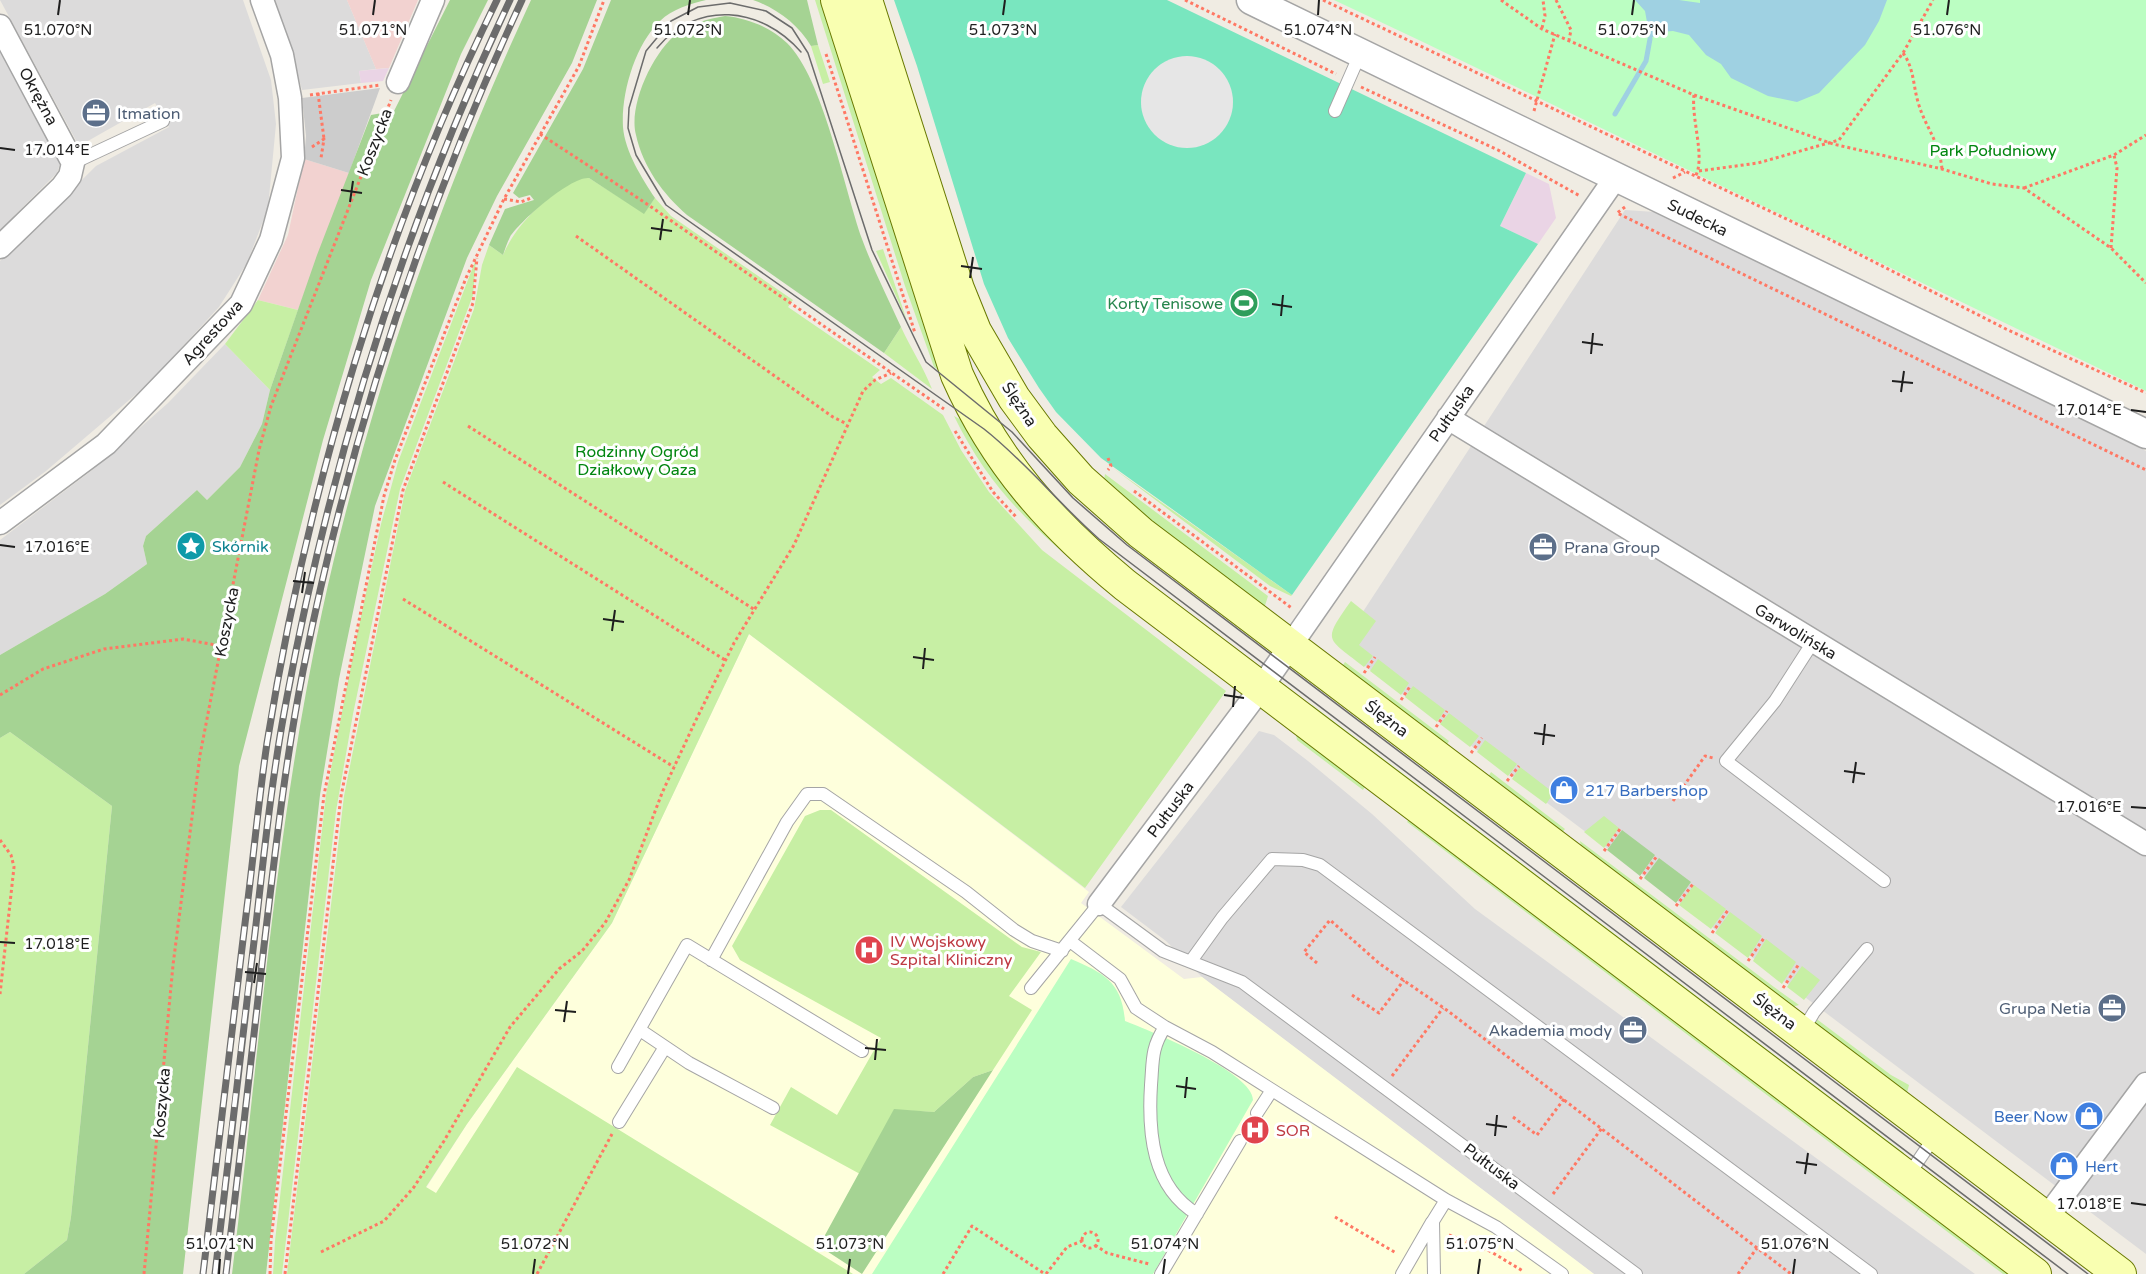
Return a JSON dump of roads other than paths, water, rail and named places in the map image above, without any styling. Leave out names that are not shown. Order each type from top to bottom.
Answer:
[{"type":"main road","points":[[837,0],[946,345],[965,394],[984,429],[1028,493],[1067,535],[1125,585],[2035,1274]]},
{"type":"main road","name":"Ślężna","points":[[866,0],[966,311],[1014,398],[1073,471],[1112,510],[2120,1274]]},
{"type":"street","name":"Agrestowa","points":[[0,523],[106,444],[241,304],[272,240],[293,158],[290,98],[282,56],[262,0]]},
{"type":"street","points":[[398,82],[433,0]]},
{"type":"street","name":"Sudecka","points":[[1251,0],[2146,434]]},
{"type":"street","name":"Okrężna","points":[[0,26],[74,163]]},
{"type":"street","points":[[0,247],[62,187],[74,163]]},
{"type":"street","name":"Pułtuska","points":[[1099,904],[1261,688],[1616,177]]},
{"type":"street","name":"Garwolińska","points":[[1448,418],[2146,844]]},
{"type":"street","points":[[2046,1218],[2145,1086]]},
{"type":"lane","points":[[1335,111],[1360,54]]},
{"type":"lane","points":[[74,163],[163,122]]},
{"type":"lane","points":[[1813,642],[1774,701],[1726,761],[1884,881]]},
{"type":"lane","points":[[711,960],[788,822],[807,794],[824,794],[966,892],[1014,930],[1032,941],[1062,951]]},
{"type":"lane","points":[[1191,962],[1222,918],[1272,859],[1303,860],[1320,865],[1871,1274]]},
{"type":"lane","points":[[1031,988],[1099,904]]},
{"type":"lane","name":"Pułtuska","points":[[1099,904],[1163,951],[1242,982],[1636,1274]]},
{"type":"lane","points":[[1071,941],[1120,979],[1136,1008],[1165,1027],[1212,1052],[1446,1200],[1496,1227],[1562,1274]]},
{"type":"lane","points":[[618,1067],[687,945],[862,1051]]},
{"type":"lane","points":[[1802,1032],[1814,1012],[1867,949]]},
{"type":"lane","points":[[1165,1027],[1155,1044],[1151,1142],[1163,1178],[1181,1205],[1197,1214]]},
{"type":"lane","points":[[640,1030],[689,1063],[772,1108]]},
{"type":"lane","points":[[619,1122],[665,1047]]},
{"type":"lane","points":[[1257,1113],[1272,1090]]},
{"type":"lane","points":[[1907,1177],[1936,1134]]},
{"type":"lane","points":[[1163,1270],[1240,1141]]},
{"type":"lane","points":[[1402,1274],[1446,1200]]},
{"type":"lane","points":[[1433,1221],[1434,1274]]},
{"type":"water","points":[[1635,0],[1679,0],[1700,3],[1700,0],[1887,0],[1879,21],[1865,45],[1819,93],[1797,102],[1768,96],[1731,78],[1721,64],[1706,55],[1689,35],[1673,31],[1660,32],[1650,39],[1645,11]]},
{"type":"waterway","points":[[1615,114],[1646,61],[1650,39]]},
{"type":"tram line","points":[[2068,1274],[1099,539],[1014,455],[984,429],[666,205],[636,155],[628,128],[629,108],[646,51],[671,21],[698,7],[730,3],[766,11],[792,28],[808,53],[872,250],[926,362],[1012,432],[1073,498],[1127,545],[2088,1274]]},
{"type":"tram line","points":[[657,48],[673,33],[691,22],[710,16],[729,15],[748,18],[767,25],[801,52]]},
{"type":"railway","points":[[203,1274],[264,763],[284,647],[304,552],[328,457],[385,270],[456,88],[497,0]]},
{"type":"railway","points":[[215,1274],[265,844],[282,726],[305,607],[350,429],[405,255],[437,169],[510,0]]},
{"type":"railway","points":[[226,1274],[281,808],[303,671],[322,584],[366,413],[392,329],[452,163],[522,0]]},
{"type":"place","name":"Itmation","points":[[96,113]]},
{"type":"place","name":"Korty Tenisowe","points":[[1244,303]]},
{"type":"place","name":"Skórnik","points":[[191,546]]},
{"type":"place","name":"Prana Group","points":[[1543,547]]},
{"type":"place","name":"217 Barbershop","points":[[1564,790]]},
{"type":"place","name":"IV Wojskowy Szpital Kliniczny","points":[[869,950]]},
{"type":"place","name":"Grupa Netia","points":[[2112,1008]]},
{"type":"place","name":"Akademia mody","points":[[1633,1030]]},
{"type":"place","name":"Beer Now","points":[[2089,1116]]},
{"type":"place","name":"SOR","points":[[1255,1130]]},
{"type":"place","name":"Hert","points":[[2064,1166]]},
{"type":"park label","name":"Park Południowy","points":[[1993,150]]},
{"type":"park label","name":"Rodzinny Ogród Działkowy Oaza","points":[[637,460]]}]
